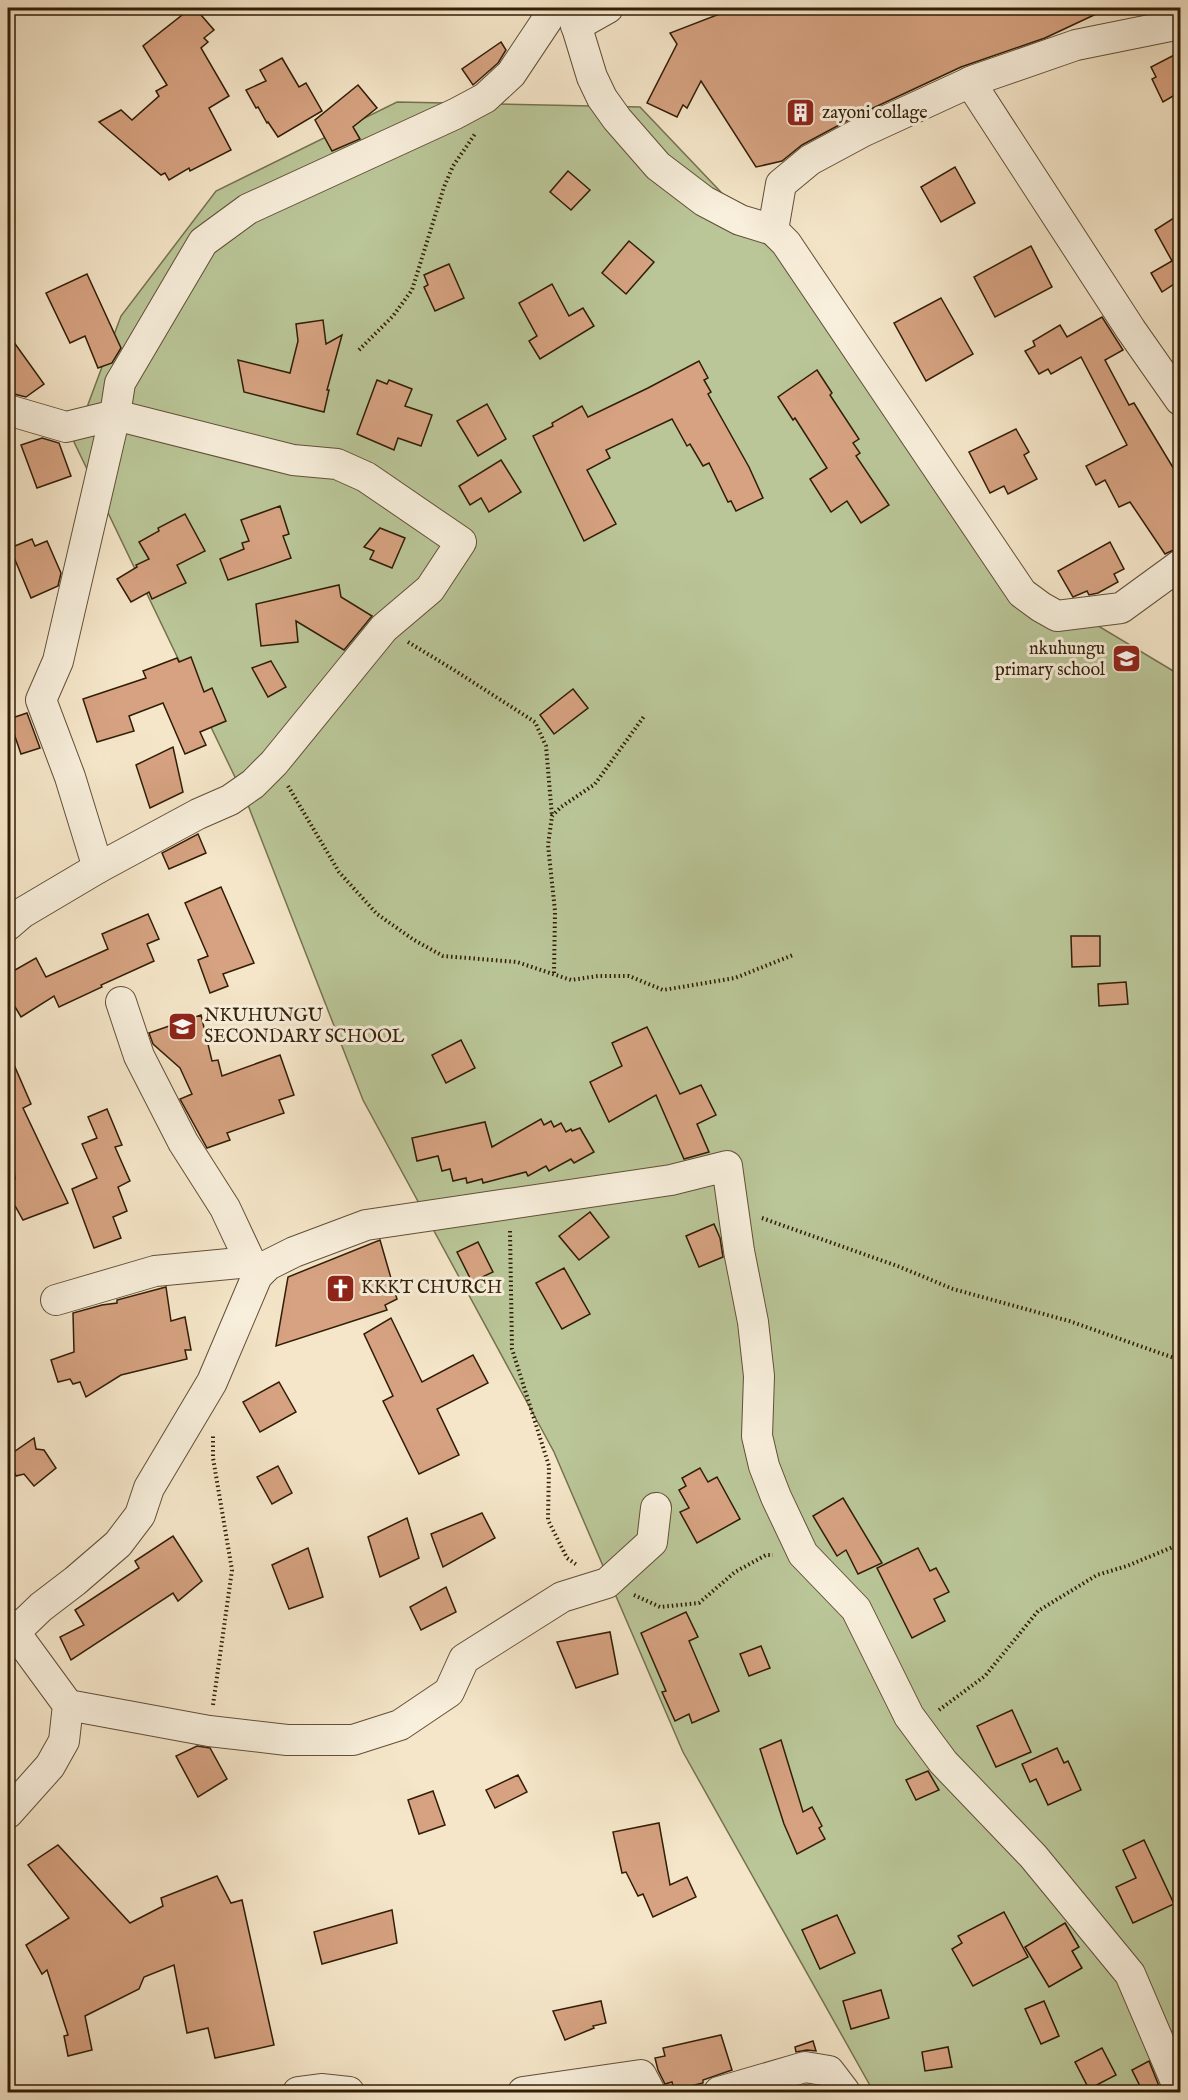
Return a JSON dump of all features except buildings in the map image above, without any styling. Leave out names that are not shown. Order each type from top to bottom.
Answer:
[{"type":"street","points":[[98,868],[70,777],[41,700],[58,662],[115,415],[120,383],[203,242],[248,209],[485,98],[511,74],[567,14],[608,8]]},
{"type":"street","points":[[567,14],[602,98],[658,166],[704,201],[740,220],[773,230],[786,243],[1022,593],[1057,616],[1121,608],[1180,565]]},
{"type":"street","points":[[773,230],[781,184],[810,160],[864,130],[970,82],[1076,45],[1180,26]]},
{"type":"street","points":[[970,82],[1131,330],[1180,400]]},
{"type":"street","points":[[8,410],[66,427],[115,415],[293,460],[337,464],[366,477],[461,542],[430,589],[384,628],[274,763],[253,784],[230,800],[198,814],[98,868],[22,913],[8,925]]},
{"type":"street","points":[[8,1813],[50,1766],[64,1741],[68,1705],[11,1628],[75,1581],[118,1544],[140,1515],[149,1488],[212,1382],[253,1269],[225,1208],[183,1142],[140,1056],[121,1002]]},
{"type":"street","points":[[56,1300],[155,1271],[253,1269],[366,1225],[671,1180],[727,1166],[739,1251],[753,1322],[759,1376],[759,1446],[776,1497],[803,1554],[856,1609],[898,1697],[915,1725],[965,1786],[1033,1856],[1131,1974],[1180,2091]]},
{"type":"street","points":[[68,1705],[209,1731],[286,1740],[353,1740],[400,1725],[449,1692],[464,1659],[562,1597],[607,1583],[652,1542],[656,1508]]},
{"type":"street","points":[[719,2092],[805,2067],[829,2072],[845,2092]]},
{"type":"street","points":[[523,2092],[641,2075],[651,2092]]},
{"type":"street","points":[[298,2092],[321,2089],[349,2092]]},
{"type":"path","points":[[359,350],[393,316],[412,290],[444,187],[453,166],[477,130]]},
{"type":"path","points":[[384,628],[454,669],[535,722],[546,746],[552,816],[548,844],[555,911],[554,973]]},
{"type":"path","points":[[552,816],[561,807],[595,784],[645,715]]},
{"type":"path","points":[[274,763],[339,872],[377,914],[414,940],[443,956],[517,962],[571,980],[598,976],[629,976],[663,990],[735,978],[793,955]]},
{"type":"path","points":[[509,1204],[512,1349],[549,1466],[548,1520],[567,1558],[607,1583],[660,1607],[699,1602],[735,1572],[766,1555],[803,1554]]},
{"type":"path","points":[[733,1208],[900,1267],[953,1289],[1069,1321],[1180,1360]]},
{"type":"path","points":[[209,1731],[232,1570],[213,1458],[213,1425]]},
{"type":"path","points":[[915,1725],[936,1713],[985,1677],[1038,1611],[1097,1575],[1127,1566],[1180,1544]]},
{"type":"green space","points":[[397,102],[640,107],[852,330],[1000,567],[1180,675],[1180,2092],[878,2092],[872,2089],[683,1752],[554,1452],[363,1100],[246,800],[74,442],[121,316],[216,191]]},
{"type":"place","name":"zayoni collage","points":[[801,113]]},
{"type":"place","name":"nkuhungu primary school","points":[[1126,659]]},
{"type":"place","name":"NKUHUNGU SECONDARY SCHOOL","points":[[183,1026]]},
{"type":"place","name":"KKKT CHURCH","points":[[340,1288]]}]
